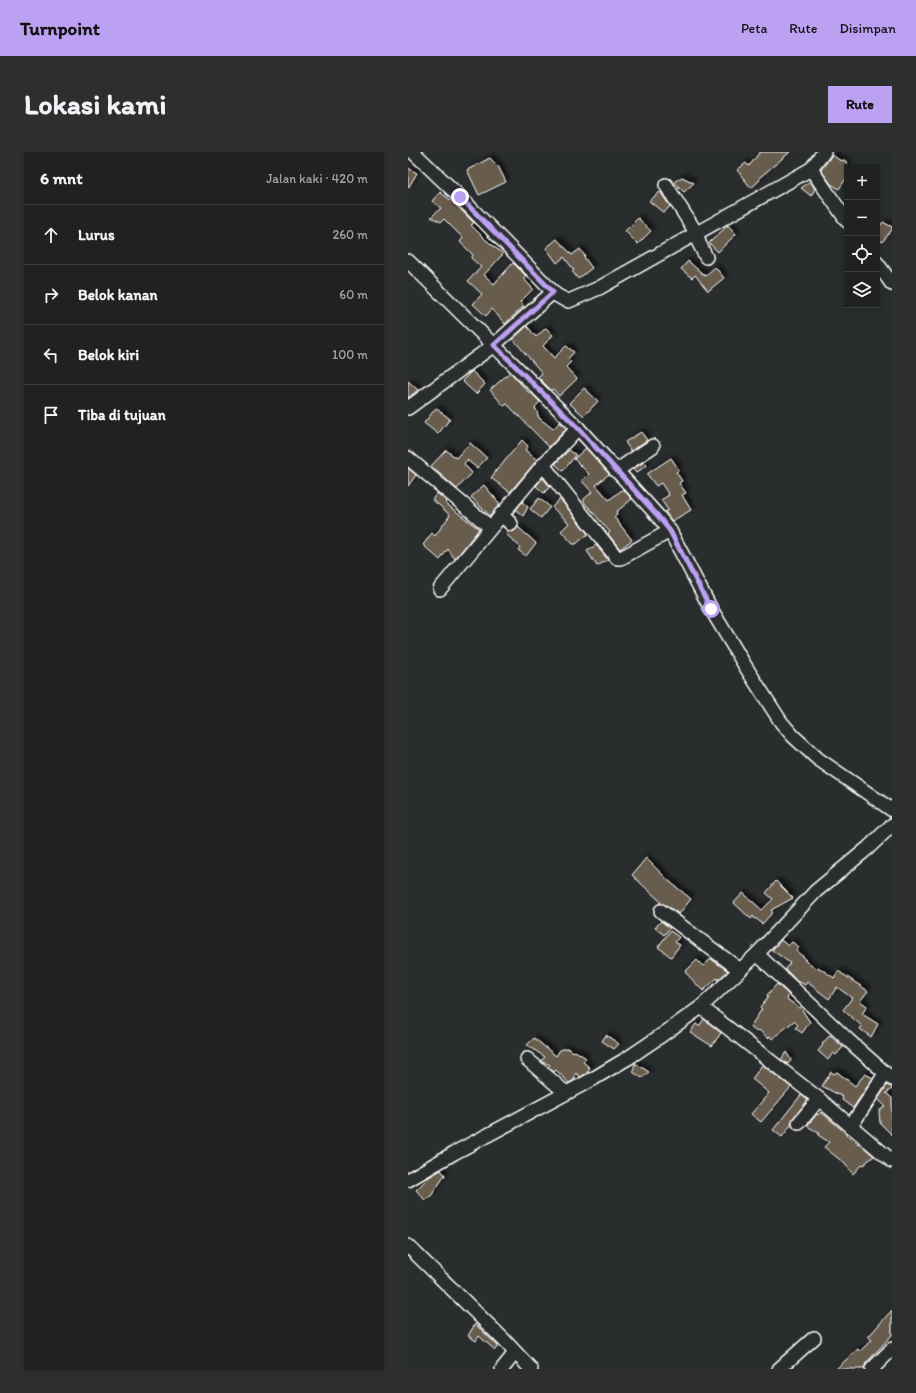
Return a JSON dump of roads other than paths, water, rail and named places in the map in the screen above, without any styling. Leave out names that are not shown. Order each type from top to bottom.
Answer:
[{"type":"street","points":[[413,152],[460,197],[553,292],[565,300],[570,301],[599,288],[698,234],[810,169],[824,152]]},
{"type":"street","points":[[810,169],[844,217]]},
{"type":"street","points":[[666,185],[698,234],[699,243],[706,257]]},
{"type":"street","points":[[408,261],[578,428],[658,516],[670,531],[715,615],[747,669],[793,736],[818,759],[892,810]]},
{"type":"street","points":[[880,267],[892,284]]},
{"type":"street","points":[[408,408],[494,345],[553,292]]},
{"type":"street","points":[[440,589],[542,465],[578,428]]},
{"type":"street","points":[[616,471],[653,446]]},
{"type":"street","points":[[408,458],[490,528]]},
{"type":"street","points":[[542,465],[617,558],[621,558],[670,531]]},
{"type":"street","points":[[501,514],[511,524]]},
{"type":"street","points":[[408,1180],[454,1153],[628,1058],[701,1006],[757,954],[816,891],[868,848],[892,825]]},
{"type":"street","points":[[661,911],[740,970]]},
{"type":"street","points":[[757,954],[889,1077],[851,1126]]},
{"type":"street","points":[[701,1006],[819,1099],[892,1161]]},
{"type":"street","points":[[527,1059],[566,1093]]},
{"type":"street","points":[[799,1123],[819,1099]]},
{"type":"street","points":[[408,1246],[503,1339],[531,1369]]},
{"type":"street","points":[[782,1368],[814,1338]]},
{"type":"street","points":[[872,1369],[891,1352]]},
{"type":"street","points":[[502,1369],[515,1353]]}]
